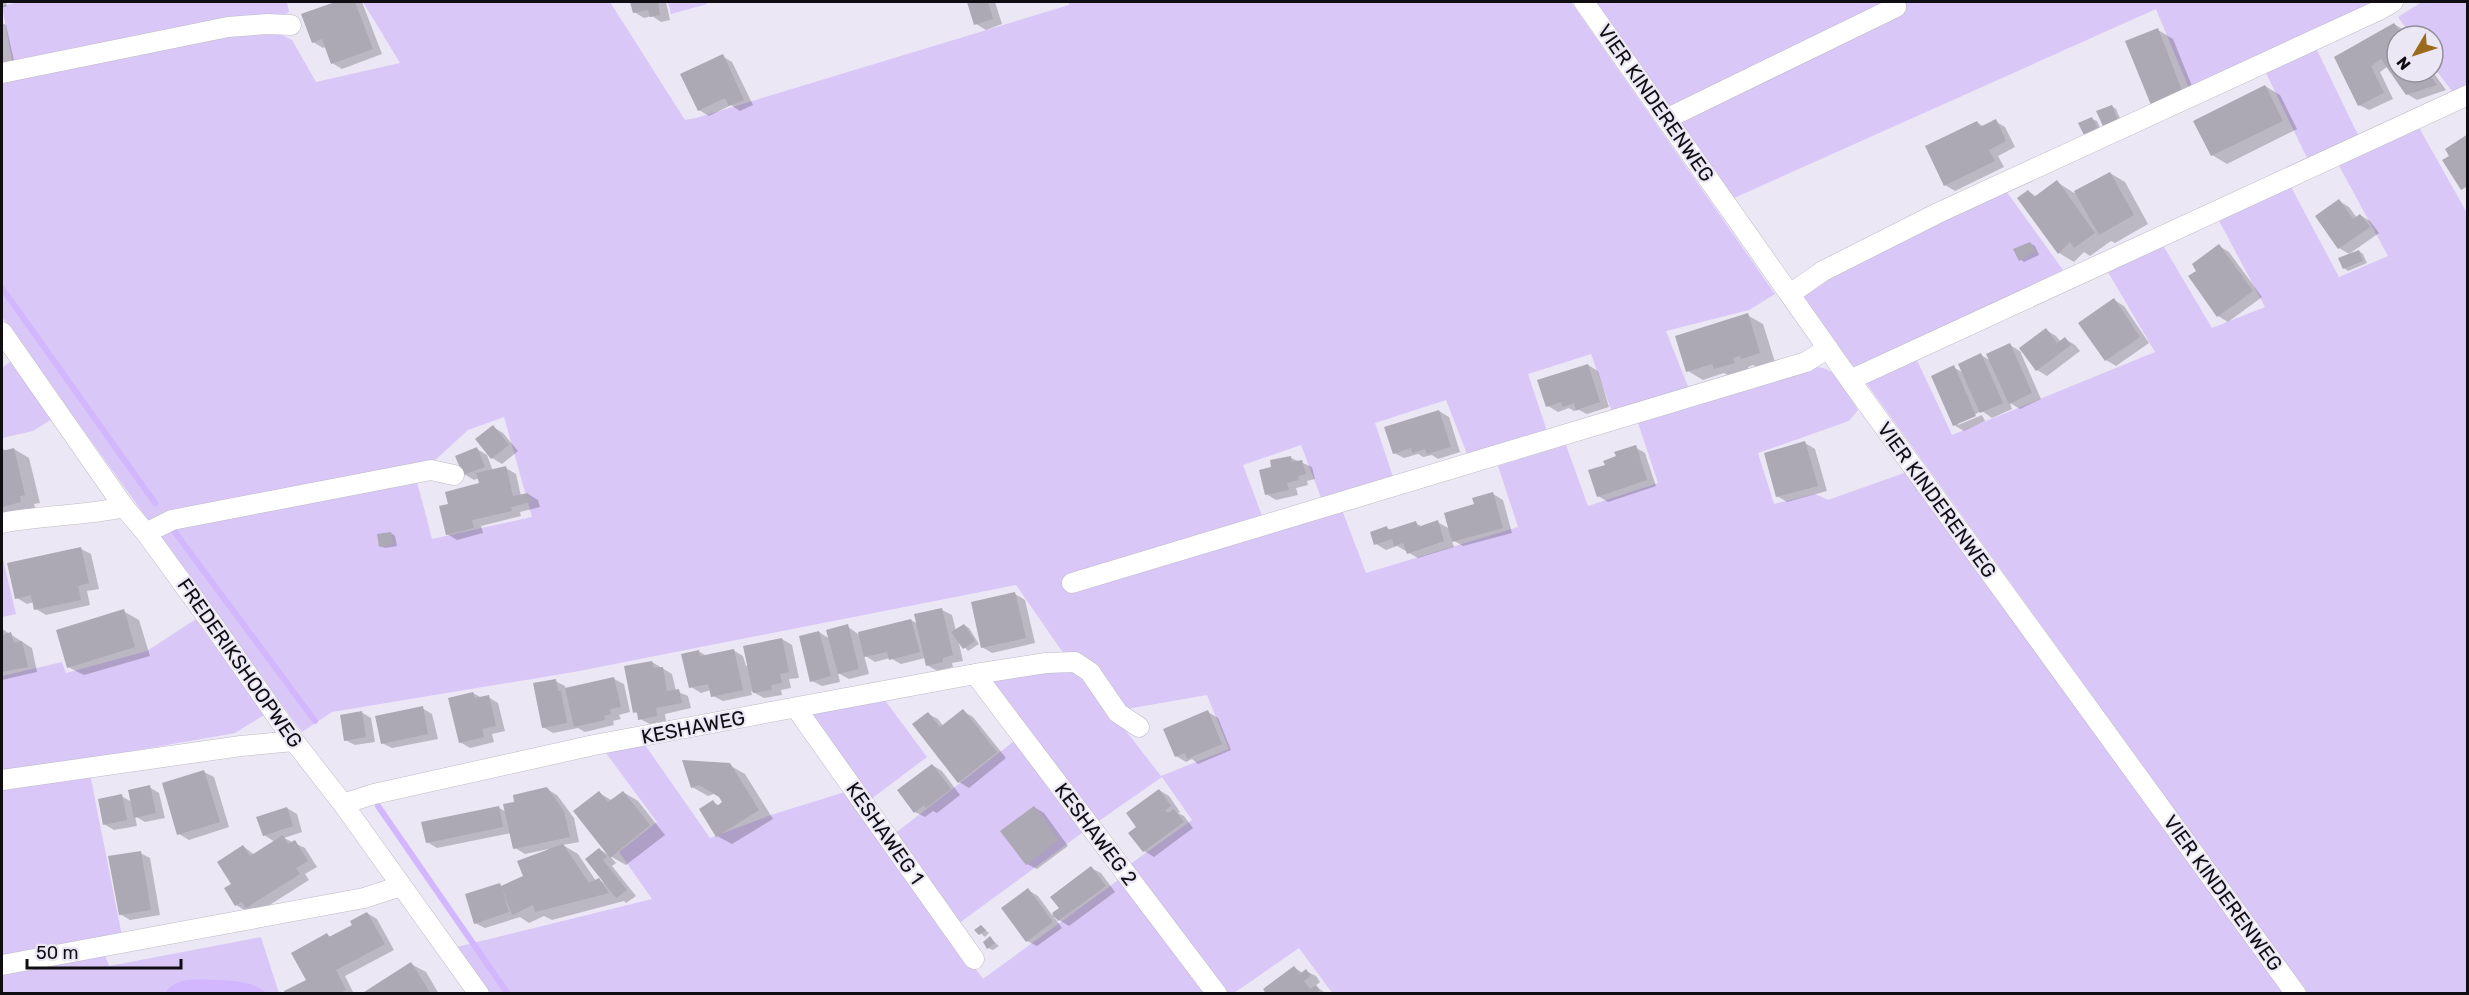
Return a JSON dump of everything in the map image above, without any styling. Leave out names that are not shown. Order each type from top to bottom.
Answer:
[{"type":"street","name":"VIER KINDERENWEG","points":[[1584,2],[1850,380],[2296,993]]},
{"type":"street","points":[[1790,294],[1823,271],[1938,213],[2393,2]]},
{"type":"street","points":[[1666,118],[1896,7]]},
{"type":"street","points":[[2,73],[228,27],[291,25]]},
{"type":"street","points":[[1850,380],[2468,95]]},
{"type":"street","name":"FREDERIKSHOOPWEG","points":[[2,332],[124,507],[146,533],[294,741],[343,804],[479,993]]},
{"type":"street","points":[[1072,583],[1806,362],[1828,348]]},
{"type":"street","points":[[146,533],[172,520],[431,470],[454,475]]},
{"type":"street","points":[[2,523],[22,519],[98,513],[124,507]]},
{"type":"street","name":"KESHAWEG","points":[[343,804],[374,794],[594,746],[975,674],[1046,663],[1075,662],[1090,672],[1118,713],[1139,727]]},
{"type":"street","name":"KESHAWEG 2","points":[[975,674],[1217,993]]},
{"type":"street","name":"KESHAWEG 1","points":[[796,708],[974,959]]},
{"type":"street","points":[[2,780],[241,746],[294,741]]},
{"type":"street","points":[[2,965],[352,900],[401,886]]},
{"type":"shaded area","points":[[20,2],[287,2],[289,12],[278,19],[13,66],[2,6]]},
{"type":"shaded area","points":[[363,2],[610,2],[685,120],[1069,5],[1069,2],[1571,2],[1775,294],[1749,310],[1666,331],[1689,389],[1613,415],[1591,354],[1528,374],[1548,434],[1469,459],[1446,400],[1375,423],[1394,480],[1323,503],[1301,445],[1243,465],[1263,518],[1342,510],[1366,573],[1518,527],[1498,466],[1566,445],[1588,506],[1658,483],[1638,423],[1813,367],[1829,371],[1840,381],[1858,410],[1849,421],[1758,453],[1774,504],[1815,494],[1828,500],[1907,472],[2284,993],[1333,994],[1299,948],[1234,993],[1227,993],[1129,865],[1192,820],[1162,777],[1096,823],[985,677],[1078,669],[1161,776],[1229,749],[1207,695],[1121,710],[1064,654],[1016,585],[574,672],[332,712],[302,732],[158,538],[160,530],[416,478],[432,539],[532,517],[504,417],[468,430],[433,462],[155,522],[148,520],[2,317],[2,78],[218,33],[274,31],[292,40],[316,82],[400,63]]},
{"type":"shaded area","points":[[668,2],[706,2],[707,4],[671,14]]},
{"type":"shaded area","points":[[1596,2],[2381,2],[2190,91],[2156,9],[1734,198]]},
{"type":"shaded area","points":[[2422,2],[2467,2],[2467,87],[2454,94],[2445,82],[2445,24],[2403,24],[2398,17]]},
{"type":"shaded area","points":[[2315,46],[2360,139],[2309,162],[2264,69]]},
{"type":"shaded area","points":[[2417,124],[2467,213],[2467,993],[2307,993],[1867,384],[1871,375],[1915,356],[1952,435],[2155,352],[2105,267],[2161,242],[2212,328],[2265,307],[2217,217],[2290,185],[2339,277],[2388,256],[2337,162]]},
{"type":"shaded area","points":[[2004,188],[2063,270],[1862,368],[1856,368],[1849,362],[1802,295],[1805,290]]},
{"type":"shaded area","points":[[10,362],[52,419],[33,431],[2,438],[2,368]]},
{"type":"shaded area","points":[[2,555],[16,614],[2,617]]},
{"type":"shaded area","points":[[196,619],[264,715],[235,733],[2,774],[2,676],[62,662],[66,673],[147,651]]},
{"type":"shaded area","points":[[884,699],[927,757],[870,800],[805,713]]},
{"type":"shaded area","points":[[1018,738],[1086,830],[958,924],[893,835]]},
{"type":"shaded area","points":[[643,742],[710,838],[771,815],[848,791],[983,979],[1121,878],[1208,993],[489,993],[457,947],[652,899],[619,852],[657,822],[603,749]]},
{"type":"shaded area","points":[[89,769],[122,936],[2,958],[2,785]]},
{"type":"shaded area","points":[[261,937],[279,993],[2,994],[2,972],[104,952],[109,966]]},
{"type":"shaded area","points":[[217,980],[250,984],[267,993],[165,993],[182,981]]},
{"type":"building","points":[[335,2],[355,2],[373,49],[331,64],[322,39],[312,43],[301,14]]},
{"type":"building","points":[[630,2],[658,2],[660,15],[650,17],[648,10],[633,13]]},
{"type":"building","points":[[967,2],[988,2],[993,19],[974,25]]},
{"type":"building","points":[[2158,28],[2183,93],[2151,105],[2125,41]]},
{"type":"building","points":[[2385,28],[2385,65],[2381,59],[2371,66],[2384,93],[2358,106],[2334,57]]},
{"type":"building","points":[[723,54],[744,100],[729,106],[725,98],[698,111],[680,74]]},
{"type":"building","points":[[2398,84],[2437,85],[2406,95]]},
{"type":"building","points":[[2265,85],[2283,121],[2211,156],[2193,121]]},
{"type":"building","points":[[2112,105],[2118,121],[2103,126],[2096,111]]},
{"type":"building","points":[[2092,117],[2099,131],[2085,137],[2078,123]]},
{"type":"building","points":[[1996,119],[2006,141],[1989,150],[1995,161],[1944,186],[1925,146],[1977,121],[1980,127]]},
{"type":"building","points":[[2468,134],[2468,186],[2461,190],[2442,160],[2449,156],[2445,149]]},
{"type":"building","points":[[2110,172],[2134,215],[2099,235],[2074,191]]},
{"type":"building","points":[[2057,180],[2095,233],[2074,248],[2070,242],[2058,254],[2017,198],[2028,190],[2034,197]]},
{"type":"building","points":[[2339,199],[2353,219],[2360,214],[2370,227],[2338,249],[2315,216]]},
{"type":"building","points":[[2030,242],[2035,252],[2019,261],[2013,249]]},
{"type":"building","points":[[2219,244],[2253,291],[2217,317],[2188,276],[2196,271],[2192,264]]},
{"type":"building","points":[[2359,250],[2363,261],[2343,269],[2338,258]]},
{"type":"building","points":[[2114,298],[2140,337],[2105,361],[2078,323]]},
{"type":"building","points":[[1748,313],[1760,353],[1741,359],[1740,356],[1733,358],[1735,363],[1714,369],[1712,364],[1686,372],[1675,336]]},
{"type":"building","points":[[2046,328],[2057,343],[2065,337],[2071,345],[2036,371],[2019,348]]},
{"type":"building","points":[[2010,343],[2032,393],[2009,404],[1986,354]]},
{"type":"building","points":[[1981,353],[2003,403],[1980,413],[1958,364]]},
{"type":"building","points":[[1588,364],[1600,402],[1576,410],[1574,403],[1563,407],[1561,402],[1546,407],[1537,380]]},
{"type":"building","points":[[1954,365],[1976,416],[1953,426],[1931,376]]},
{"type":"building","points":[[1439,410],[1451,447],[1427,454],[1425,449],[1412,453],[1411,448],[1393,454],[1384,427]]},
{"type":"building","points":[[493,425],[509,445],[491,459],[475,439]]},
{"type":"building","points":[[1805,441],[1818,486],[1776,497],[1764,453]]},
{"type":"building","points":[[1636,445],[1647,480],[1597,497],[1588,470],[1605,465],[1603,461],[1616,456],[1614,452]]},
{"type":"building","points":[[477,447],[485,467],[463,475],[455,456]]},
{"type":"building","points":[[14,448],[25,495],[20,496],[21,502],[2,507],[2,451]]},
{"type":"building","points":[[1291,456],[1292,462],[1302,460],[1306,474],[1298,476],[1299,480],[1287,483],[1289,490],[1265,495],[1259,470],[1271,467],[1270,460]]},
{"type":"building","points":[[506,466],[513,496],[528,493],[531,502],[511,507],[512,511],[472,520],[474,528],[446,535],[439,506],[448,504],[445,492],[479,483],[476,473]]},
{"type":"building","points":[[1493,492],[1503,528],[1452,542],[1444,513],[1474,504],[1472,498]]},
{"type":"building","points":[[1438,520],[1444,541],[1407,554],[1403,543],[1394,546],[1392,539],[1374,545],[1370,532],[1387,526],[1388,530],[1416,521],[1418,527]]},
{"type":"building","points":[[391,532],[393,544],[379,547],[377,534]]},
{"type":"building","points":[[81,547],[89,583],[78,586],[81,600],[34,610],[31,595],[15,599],[7,563]]},
{"type":"building","points":[[1015,592],[1026,638],[981,648],[971,602]]},
{"type":"building","points":[[942,608],[953,655],[943,658],[943,662],[926,666],[914,614]]},
{"type":"building","points":[[124,609],[135,647],[67,668],[56,630]]},
{"type":"building","points":[[911,619],[920,652],[889,660],[887,652],[864,657],[858,632]]},
{"type":"building","points":[[848,624],[859,669],[838,674],[826,630]]},
{"type":"building","points":[[964,624],[975,641],[963,649],[951,632]]},
{"type":"building","points":[[819,631],[831,676],[810,682],[799,636]]},
{"type":"building","points":[[11,632],[14,643],[22,641],[28,667],[2,672],[2,635]]},
{"type":"building","points":[[782,638],[789,672],[780,674],[782,683],[771,685],[772,690],[753,693],[743,646]]},
{"type":"building","points":[[734,649],[743,690],[711,697],[708,684],[689,688],[681,654],[699,650],[700,656]]},
{"type":"building","points":[[652,661],[654,668],[663,667],[667,691],[679,689],[682,703],[656,708],[657,716],[638,720],[637,712],[633,713],[624,666]]},
{"type":"building","points":[[614,677],[621,707],[610,709],[611,714],[604,716],[605,720],[574,727],[565,688]]},
{"type":"building","points":[[556,679],[558,691],[561,691],[567,723],[542,728],[533,683]]},
{"type":"building","points":[[473,692],[475,698],[489,695],[496,726],[482,729],[484,737],[459,743],[448,698]]},
{"type":"building","points":[[423,706],[428,734],[381,744],[375,716]]},
{"type":"building","points":[[963,709],[997,752],[958,783],[912,724],[928,712],[940,727]]},
{"type":"building","points":[[1208,710],[1222,744],[1187,759],[1185,753],[1175,757],[1163,729]]},
{"type":"building","points":[[362,711],[366,737],[344,741],[340,715]]},
{"type":"building","points":[[682,760],[730,763],[759,810],[716,837],[699,809],[713,800],[717,806],[722,802],[719,797],[699,785],[691,788]]},
{"type":"building","points":[[932,764],[951,789],[926,808],[924,805],[914,813],[897,790]]},
{"type":"building","points":[[204,770],[220,822],[177,835],[162,783]]},
{"type":"building","points":[[150,785],[156,813],[134,818],[128,790]]},
{"type":"building","points":[[547,787],[564,811],[570,837],[513,849],[503,804],[514,802],[513,795]]},
{"type":"building","points":[[1159,789],[1171,806],[1165,810],[1168,813],[1174,809],[1184,822],[1143,852],[1128,833],[1136,827],[1126,813]]},
{"type":"building","points":[[599,791],[608,802],[623,791],[650,825],[610,858],[573,811]]},
{"type":"building","points":[[122,794],[127,820],[103,825],[98,799]]},
{"type":"building","points":[[499,806],[503,827],[426,843],[421,822]]},
{"type":"building","points":[[1034,806],[1059,840],[1026,865],[1000,831]]},
{"type":"building","points":[[287,807],[293,826],[263,836],[256,817]]},
{"type":"building","points":[[283,835],[288,844],[295,840],[308,861],[296,868],[300,874],[246,908],[242,902],[235,906],[224,888],[231,884],[217,862],[243,845],[250,856]]},
{"type":"building","points":[[563,844],[589,883],[599,878],[609,893],[535,912],[533,905],[512,915],[502,888],[509,912],[474,924],[465,894],[500,883],[501,886],[523,876],[517,861]]},
{"type":"building","points":[[599,848],[607,857],[603,860],[627,890],[616,898],[585,859]]},
{"type":"building","points":[[141,851],[151,910],[119,915],[108,856]]},
{"type":"building","points":[[1091,866],[1106,886],[1058,921],[1052,913],[1059,908],[1050,897]]},
{"type":"building","points":[[1028,888],[1053,922],[1026,942],[1001,908]]},
{"type":"building","points":[[367,912],[385,944],[336,970],[346,990],[339,994],[285,994],[284,991],[306,980],[291,953],[327,933],[329,937],[352,925],[350,921]]},
{"type":"building","points":[[981,925],[986,930],[979,935],[974,930]]},
{"type":"building","points":[[990,936],[995,943],[987,949],[983,942]]},
{"type":"building","points":[[411,962],[431,994],[361,994]]},
{"type":"building","points":[[1294,966],[1300,974],[1306,969],[1311,976],[1304,981],[1310,989],[1316,985],[1320,990],[1315,994],[1266,994],[1263,989]]},
{"type":"waterway","points":[[2,288],[155,503]]},
{"type":"waterway","points":[[174,531],[315,721]]},
{"type":"waterway","points":[[378,806],[508,994]]}]
